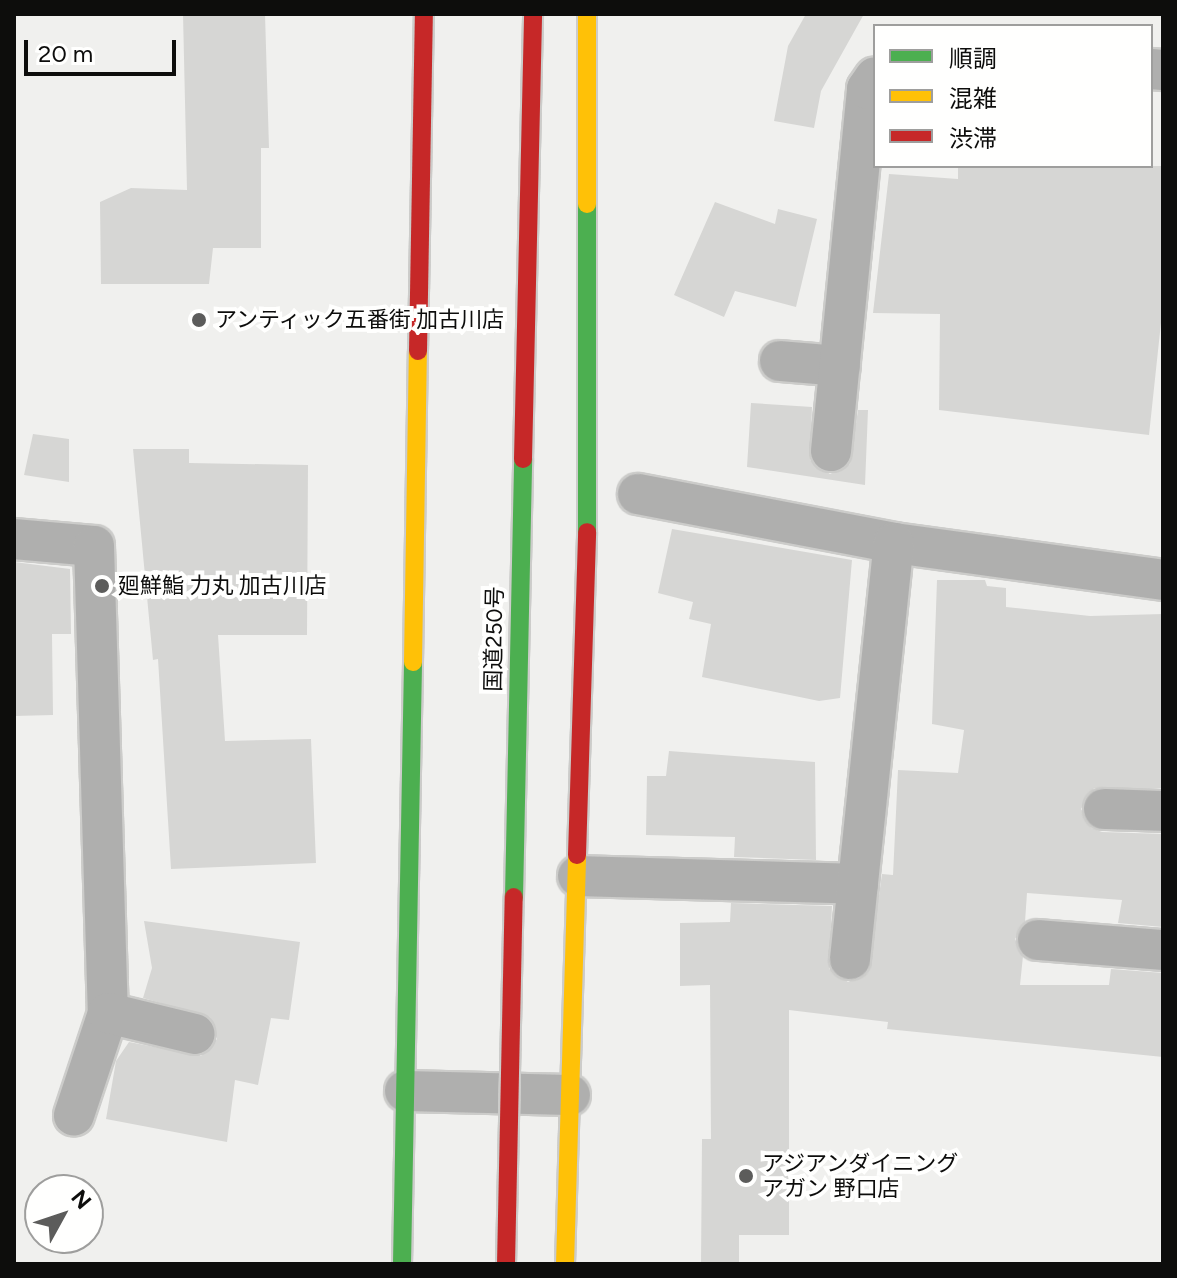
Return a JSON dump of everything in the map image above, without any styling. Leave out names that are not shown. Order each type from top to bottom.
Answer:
[{"type":"main road","points":[[402,1264],[424,14]]},
{"type":"main road","name":"国道250号","points":[[506,1264],[533,14]]},
{"type":"main road","points":[[565,1264],[588,488],[587,14]]},
{"type":"street","points":[[831,451],[867,89],[873,80]]},
{"type":"street","points":[[780,361],[840,366]]},
{"type":"street","points":[[638,494],[894,543],[1163,580]]},
{"type":"street","points":[[14,539],[94,546],[108,1013],[74,1115]]},
{"type":"street","points":[[850,959],[894,543]]},
{"type":"street","points":[[1104,809],[1163,811]]},
{"type":"street","points":[[578,876],[858,884]]},
{"type":"street","points":[[1038,940],[1163,950]]},
{"type":"street","points":[[108,1013],[195,1034]]},
{"type":"street","points":[[405,1091],[570,1095]]},
{"type":"building","points":[[183,14],[265,14],[269,148],[261,148],[261,248],[213,248],[209,284],[101,284],[100,202],[131,188],[187,190]]},
{"type":"building","points":[[806,14],[864,14],[821,91],[814,128],[774,121],[788,46]]},
{"type":"building","points":[[1163,166],[1163,304],[1149,435],[939,410],[940,314],[873,313],[889,174],[958,179],[958,168]]},
{"type":"building","points":[[715,202],[775,224],[778,209],[817,219],[796,307],[735,291],[724,317],[674,295]]},
{"type":"building","points":[[751,403],[812,407],[810,460],[830,474],[850,464],[858,410],[868,410],[865,485],[747,467]]},
{"type":"building","points":[[33,434],[69,439],[69,482],[24,475]]},
{"type":"building","points":[[133,449],[189,449],[189,463],[308,465],[307,635],[218,635],[225,741],[311,739],[316,863],[171,869],[158,659],[153,660]]},
{"type":"building","points":[[672,529],[852,560],[840,698],[819,701],[702,677],[711,624],[689,619],[693,602],[658,593]]},
{"type":"building","points":[[14,562],[70,569],[71,634],[52,634],[53,715],[14,716]]},
{"type":"building","points":[[937,580],[985,580],[987,586],[1006,588],[1006,607],[1090,616],[1163,614],[1163,788],[1094,788],[1081,809],[1091,828],[1102,832],[1163,834],[1163,927],[1118,923],[1122,900],[1027,893],[1025,922],[1015,939],[1023,956],[1020,985],[1109,985],[1111,969],[1163,973],[1163,1057],[887,1029],[888,1022],[789,1010],[789,1235],[739,1235],[739,1264],[701,1264],[702,1139],[711,1139],[710,985],[680,986],[680,923],[730,922],[731,903],[832,906],[829,969],[848,982],[868,973],[882,874],[893,875],[898,770],[958,773],[964,730],[932,724]]},
{"type":"building","points":[[669,751],[815,762],[816,860],[734,857],[735,837],[646,835],[647,776],[666,776]]},
{"type":"building","points":[[144,921],[300,942],[289,1020],[271,1018],[258,1085],[235,1080],[227,1142],[106,1119],[116,1061],[129,1042],[201,1056],[217,1039],[210,1017],[143,998],[152,968]]},
{"type":"traffic: fast","points":[[587,204],[587,532]]},
{"type":"traffic: fast","points":[[514,897],[523,459]]},
{"type":"traffic: fast","points":[[402,1264],[413,662]]},
{"type":"traffic: slow","points":[[587,14],[587,204]]},
{"type":"traffic: slow","points":[[413,662],[418,351]]},
{"type":"traffic: slow","points":[[565,1264],[577,855]]},
{"type":"traffic: jam","points":[[418,351],[424,14]]},
{"type":"traffic: jam","points":[[523,459],[533,14]]},
{"type":"traffic: jam","points":[[577,855],[587,532]]},
{"type":"traffic: jam","points":[[506,1264],[514,897]]},
{"type":"place","name":"アンティック五番街 加古川店","points":[[199,320]]},
{"type":"place","name":"廻鮮鮨 力丸 加古川店","points":[[102,586]]},
{"type":"place","name":"アジアンダイニング アガン 野口店","points":[[746,1176]]}]
